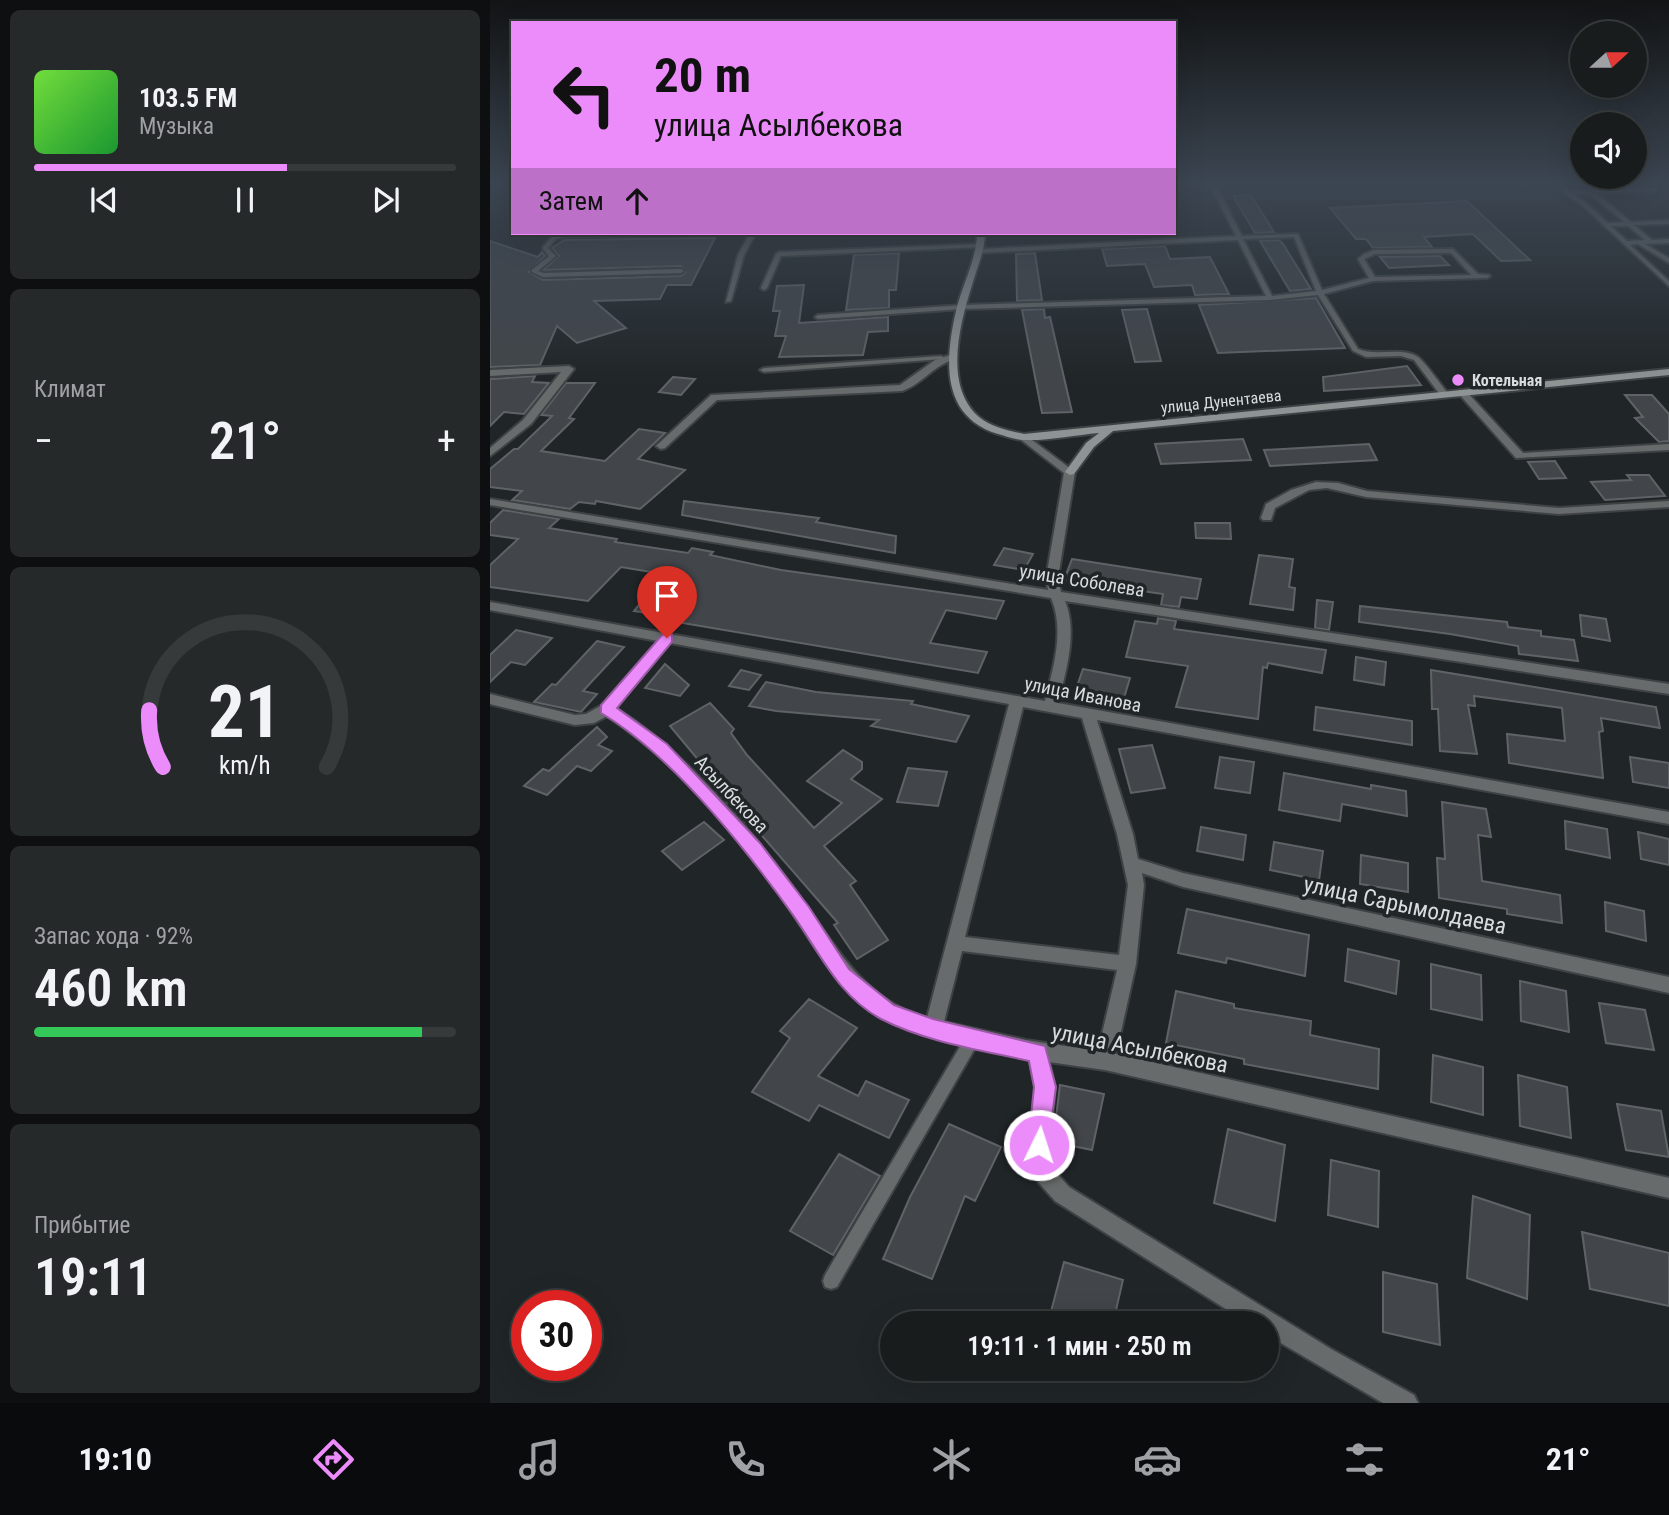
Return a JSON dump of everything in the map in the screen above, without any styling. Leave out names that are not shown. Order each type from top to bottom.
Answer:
[{"type":"street","name":"улица Дунентаева","points":[[980,250],[963,307],[953,357],[953,377],[961,400],[972,417],[990,427],[1024,438],[1462,391],[1669,372]]},
{"type":"street","points":[[661,446],[714,397],[902,388],[913,384],[941,358],[953,357]]},
{"type":"street","points":[[490,373],[569,369],[527,422],[490,453]]},
{"type":"street","points":[[1462,391],[1520,456],[1669,447]]},
{"type":"street","points":[[1050,708],[1060,668],[1063,614],[1054,596],[1052,578],[1070,472],[1090,445],[1112,428]]},
{"type":"street","points":[[1024,438],[1070,472]]},
{"type":"street","points":[[1267,518],[1270,506],[1300,488],[1321,483],[1340,485],[1366,494],[1559,511],[1669,504]]},
{"type":"street","name":"улица Соболева","points":[[490,502],[1054,596],[1669,689]]},
{"type":"street","name":"улица Иванова","points":[[490,606],[1089,716],[1669,818]]},
{"type":"street","points":[[490,699],[575,720],[589,719],[607,709],[667,638]]},
{"type":"street","points":[[933,1029],[1004,743],[1017,701]]},
{"type":"street","name":"Асылбекова","points":[[607,709],[628,721],[661,749],[754,848],[803,913],[842,975],[887,1012],[933,1029]]},
{"type":"street","points":[[1089,716],[1133,864],[1136,885],[1127,964],[1105,1061]]},
{"type":"street","name":"улица Сарымолдаева","points":[[1133,864],[1183,880],[1669,985]]},
{"type":"street","points":[[956,943],[1127,964]]},
{"type":"street","name":"улица Асылбекова","points":[[933,1029],[1038,1054],[1105,1061],[1669,1188]]},
{"type":"street","points":[[1038,1054],[1045,1087],[1038,1167],[1062,1194],[1323,1357],[1406,1403]]},
{"type":"lane","points":[[547,250],[553,256],[534,271],[543,275],[681,271]]},
{"type":"lane","points":[[728,301],[743,250]]},
{"type":"lane","points":[[764,288],[779,254],[921,250]]},
{"type":"lane","points":[[1245,250],[1270,298]]},
{"type":"lane","points":[[1302,250],[1320,293],[1355,350],[1366,355],[1402,354],[1412,357],[1420,362],[1444,394]]},
{"type":"lane","points":[[1373,279],[1361,258],[1366,255],[1410,250]]},
{"type":"lane","points":[[1433,250],[1452,251],[1476,276]]},
{"type":"lane","points":[[1634,251],[1669,284]]},
{"type":"lane","points":[[818,317],[963,307],[1270,298],[1320,293],[1373,279],[1487,276]]},
{"type":"lane","points":[[764,370],[941,358]]},
{"type":"lane","points":[[831,1281],[972,1038]]},
{"type":"building","points":[[490,250],[518,250],[538,257],[542,252],[545,256],[529,272],[543,280],[681,276],[686,272],[681,266],[543,270],[559,256],[554,250],[709,250],[691,285],[667,285],[660,299],[594,301],[626,328],[577,343],[557,326],[540,365],[490,367]]},
{"type":"building","points":[[1102,250],[1167,250],[1170,259],[1210,257],[1229,294],[1195,295],[1192,285],[1154,287],[1145,264],[1107,266]]},
{"type":"building","points":[[1266,250],[1287,250],[1311,289],[1290,291]]},
{"type":"building","points":[[1490,250],[1520,250],[1530,260],[1501,261]]},
{"type":"building","points":[[899,253],[896,290],[889,290],[889,308],[846,310],[854,255]]},
{"type":"building","points":[[1035,253],[1042,300],[1017,301],[1016,254]]},
{"type":"building","points":[[1440,256],[1449,265],[1389,268],[1380,257]]},
{"type":"building","points":[[804,285],[799,323],[888,317],[888,331],[868,332],[863,355],[779,357],[786,336],[775,336],[780,311],[773,311],[777,286]]},
{"type":"building","points":[[1316,298],[1345,348],[1218,353],[1199,305]]},
{"type":"building","points":[[1044,309],[1045,318],[1050,317],[1072,412],[1042,413],[1022,310]]},
{"type":"building","points":[[1147,309],[1161,361],[1135,362],[1122,310]]},
{"type":"building","points":[[1407,366],[1421,385],[1324,391],[1323,377]]},
{"type":"building","points":[[535,376],[532,382],[549,383],[524,414],[504,412],[490,426],[490,379]]},
{"type":"building","points":[[673,377],[695,379],[681,395],[659,392]]},
{"type":"building","points":[[566,383],[595,383],[569,418],[574,419],[541,451],[605,461],[639,429],[665,433],[638,459],[685,470],[640,509],[596,501],[595,504],[579,502],[570,509],[512,500],[522,491],[490,487],[490,469],[514,449],[518,449],[552,416],[541,415]]},
{"type":"building","points":[[1625,395],[1652,395],[1669,414],[1669,441],[1659,442],[1635,418],[1643,417]]},
{"type":"building","points":[[1243,439],[1251,460],[1161,464],[1155,444]]},
{"type":"building","points":[[1369,444],[1377,460],[1270,466],[1264,450]]},
{"type":"building","points":[[1555,461],[1566,478],[1539,479],[1528,462]]},
{"type":"building","points":[[1627,475],[1649,475],[1665,496],[1605,500],[1591,482],[1631,480]]},
{"type":"building","points":[[684,501],[819,518],[816,522],[896,536],[895,553],[682,515]]},
{"type":"building","points":[[503,510],[559,519],[549,528],[617,539],[615,542],[688,553],[692,548],[713,552],[710,555],[781,570],[1004,601],[996,619],[946,610],[930,643],[987,652],[978,673],[665,620],[667,616],[634,611],[663,574],[621,567],[588,601],[490,587],[490,565],[518,539],[490,535],[490,523]]},
{"type":"building","points":[[1195,523],[1230,523],[1231,539],[1196,538]]},
{"type":"building","points":[[1004,548],[1033,554],[1024,570],[994,565]]},
{"type":"building","points":[[1259,555],[1293,559],[1289,587],[1295,588],[1293,610],[1250,604]]},
{"type":"building","points":[[1072,559],[1201,579],[1197,599],[1181,597],[1179,607],[1161,605],[1163,594],[1064,580]]},
{"type":"building","points":[[1317,600],[1333,602],[1329,630],[1315,628]]},
{"type":"building","points":[[1360,606],[1507,622],[1508,627],[1541,631],[1541,636],[1574,640],[1578,661],[1519,654],[1518,646],[1359,622]]},
{"type":"building","points":[[1580,615],[1606,619],[1610,641],[1582,636]]},
{"type":"building","points":[[1158,618],[1176,621],[1174,629],[1326,650],[1322,673],[1268,663],[1267,668],[1263,667],[1258,719],[1176,707],[1188,666],[1126,657],[1135,621],[1157,624]]},
{"type":"building","points":[[516,630],[552,638],[525,665],[511,662],[490,682],[490,655]]},
{"type":"building","points":[[597,641],[624,647],[583,691],[597,694],[581,712],[534,702],[552,684],[556,685]]},
{"type":"building","points":[[1356,657],[1386,662],[1384,685],[1354,680]]},
{"type":"building","points":[[665,664],[689,685],[680,696],[645,688]]},
{"type":"building","points":[[1083,669],[1130,678],[1123,701],[1075,692]]},
{"type":"building","points":[[741,670],[761,675],[749,690],[729,686]]},
{"type":"building","points":[[1431,670],[1656,707],[1660,728],[1601,718],[1603,731],[1599,732],[1603,778],[1509,763],[1507,734],[1565,741],[1562,708],[1474,696],[1475,706],[1468,705],[1477,754],[1440,751],[1438,709],[1432,709]]},
{"type":"building","points":[[766,682],[816,692],[913,701],[911,704],[969,716],[956,742],[871,726],[879,720],[749,706]]},
{"type":"building","points":[[710,703],[734,729],[731,733],[747,755],[814,828],[842,803],[807,781],[843,750],[862,762],[862,769],[851,779],[882,799],[824,846],[856,881],[850,885],[888,940],[857,959],[834,925],[838,923],[750,822],[747,824],[720,795],[725,792],[670,726]]},
{"type":"building","points":[[1316,707],[1412,721],[1412,745],[1314,730]]},
{"type":"building","points":[[597,727],[607,737],[598,745],[612,751],[591,771],[577,766],[547,795],[524,786],[543,769],[549,771]]},
{"type":"building","points":[[1152,745],[1165,788],[1131,793],[1119,749]]},
{"type":"building","points":[[1220,757],[1254,762],[1250,793],[1215,788]]},
{"type":"building","points":[[1630,757],[1669,763],[1669,788],[1633,782]]},
{"type":"building","points":[[908,768],[947,772],[938,806],[897,802]]},
{"type":"building","points":[[1284,773],[1371,789],[1371,785],[1406,791],[1407,816],[1342,804],[1340,821],[1279,810]]},
{"type":"building","points":[[1442,802],[1486,809],[1491,837],[1478,835],[1482,881],[1560,895],[1562,923],[1507,914],[1507,909],[1439,898],[1437,858],[1445,859]]},
{"type":"building","points":[[1565,821],[1607,829],[1610,858],[1566,849]]},
{"type":"building","points":[[704,822],[724,840],[682,870],[662,851]]},
{"type":"building","points":[[1201,827],[1246,835],[1243,860],[1197,851]]},
{"type":"building","points":[[1638,832],[1669,839],[1669,865],[1641,859]]},
{"type":"building","points":[[1274,842],[1323,851],[1319,880],[1270,870]]},
{"type":"building","points":[[1361,855],[1408,863],[1408,892],[1360,884]]},
{"type":"building","points":[[1605,902],[1644,911],[1646,941],[1606,931]]},
{"type":"building","points":[[1187,909],[1309,935],[1305,976],[1227,958],[1226,963],[1178,953]]},
{"type":"building","points":[[1348,949],[1399,961],[1396,994],[1345,981]]},
{"type":"building","points":[[1431,964],[1481,975],[1482,1020],[1431,1009]]},
{"type":"building","points":[[1520,981],[1566,991],[1569,1032],[1521,1021]]},
{"type":"building","points":[[1176,991],[1234,1004],[1234,1008],[1311,1021],[1310,1035],[1379,1049],[1378,1089],[1244,1064],[1244,1059],[1166,1043]]},
{"type":"building","points":[[809,999],[857,1028],[818,1076],[858,1096],[866,1081],[909,1100],[889,1138],[819,1105],[809,1121],[752,1092],[790,1038],[780,1031]]},
{"type":"building","points":[[1599,1003],[1645,1010],[1654,1050],[1606,1043]]},
{"type":"building","points":[[1433,1055],[1483,1067],[1483,1115],[1431,1102]]},
{"type":"building","points":[[1518,1075],[1567,1087],[1571,1138],[1520,1126]]},
{"type":"building","points":[[1060,1085],[1104,1094],[1092,1150],[1053,1142]]},
{"type":"building","points":[[1617,1104],[1661,1111],[1669,1157],[1626,1150]]},
{"type":"building","points":[[949,1124],[1001,1147],[975,1201],[965,1196],[932,1279],[883,1259],[910,1197]]},
{"type":"building","points":[[1228,1129],[1285,1145],[1275,1221],[1214,1203]]},
{"type":"building","points":[[839,1154],[880,1176],[833,1255],[790,1231]]},
{"type":"building","points":[[1331,1160],[1379,1171],[1378,1227],[1328,1215]]},
{"type":"building","points":[[1473,1196],[1530,1215],[1527,1299],[1467,1278]]},
{"type":"building","points":[[1582,1232],[1669,1253],[1669,1306],[1590,1289]]},
{"type":"building","points":[[1064,1262],[1123,1280],[1116,1311],[1051,1311]]},
{"type":"building","points":[[1383,1272],[1437,1284],[1440,1345],[1383,1332]]},
{"type":"place","name":"Котельная","points":[[1458,380]]},
{"type":"route","points":[[667,638],[607,709],[628,721],[661,749],[754,848],[803,913],[842,975],[887,1012],[933,1029],[1038,1054],[1045,1087],[1039,1145]]}]
